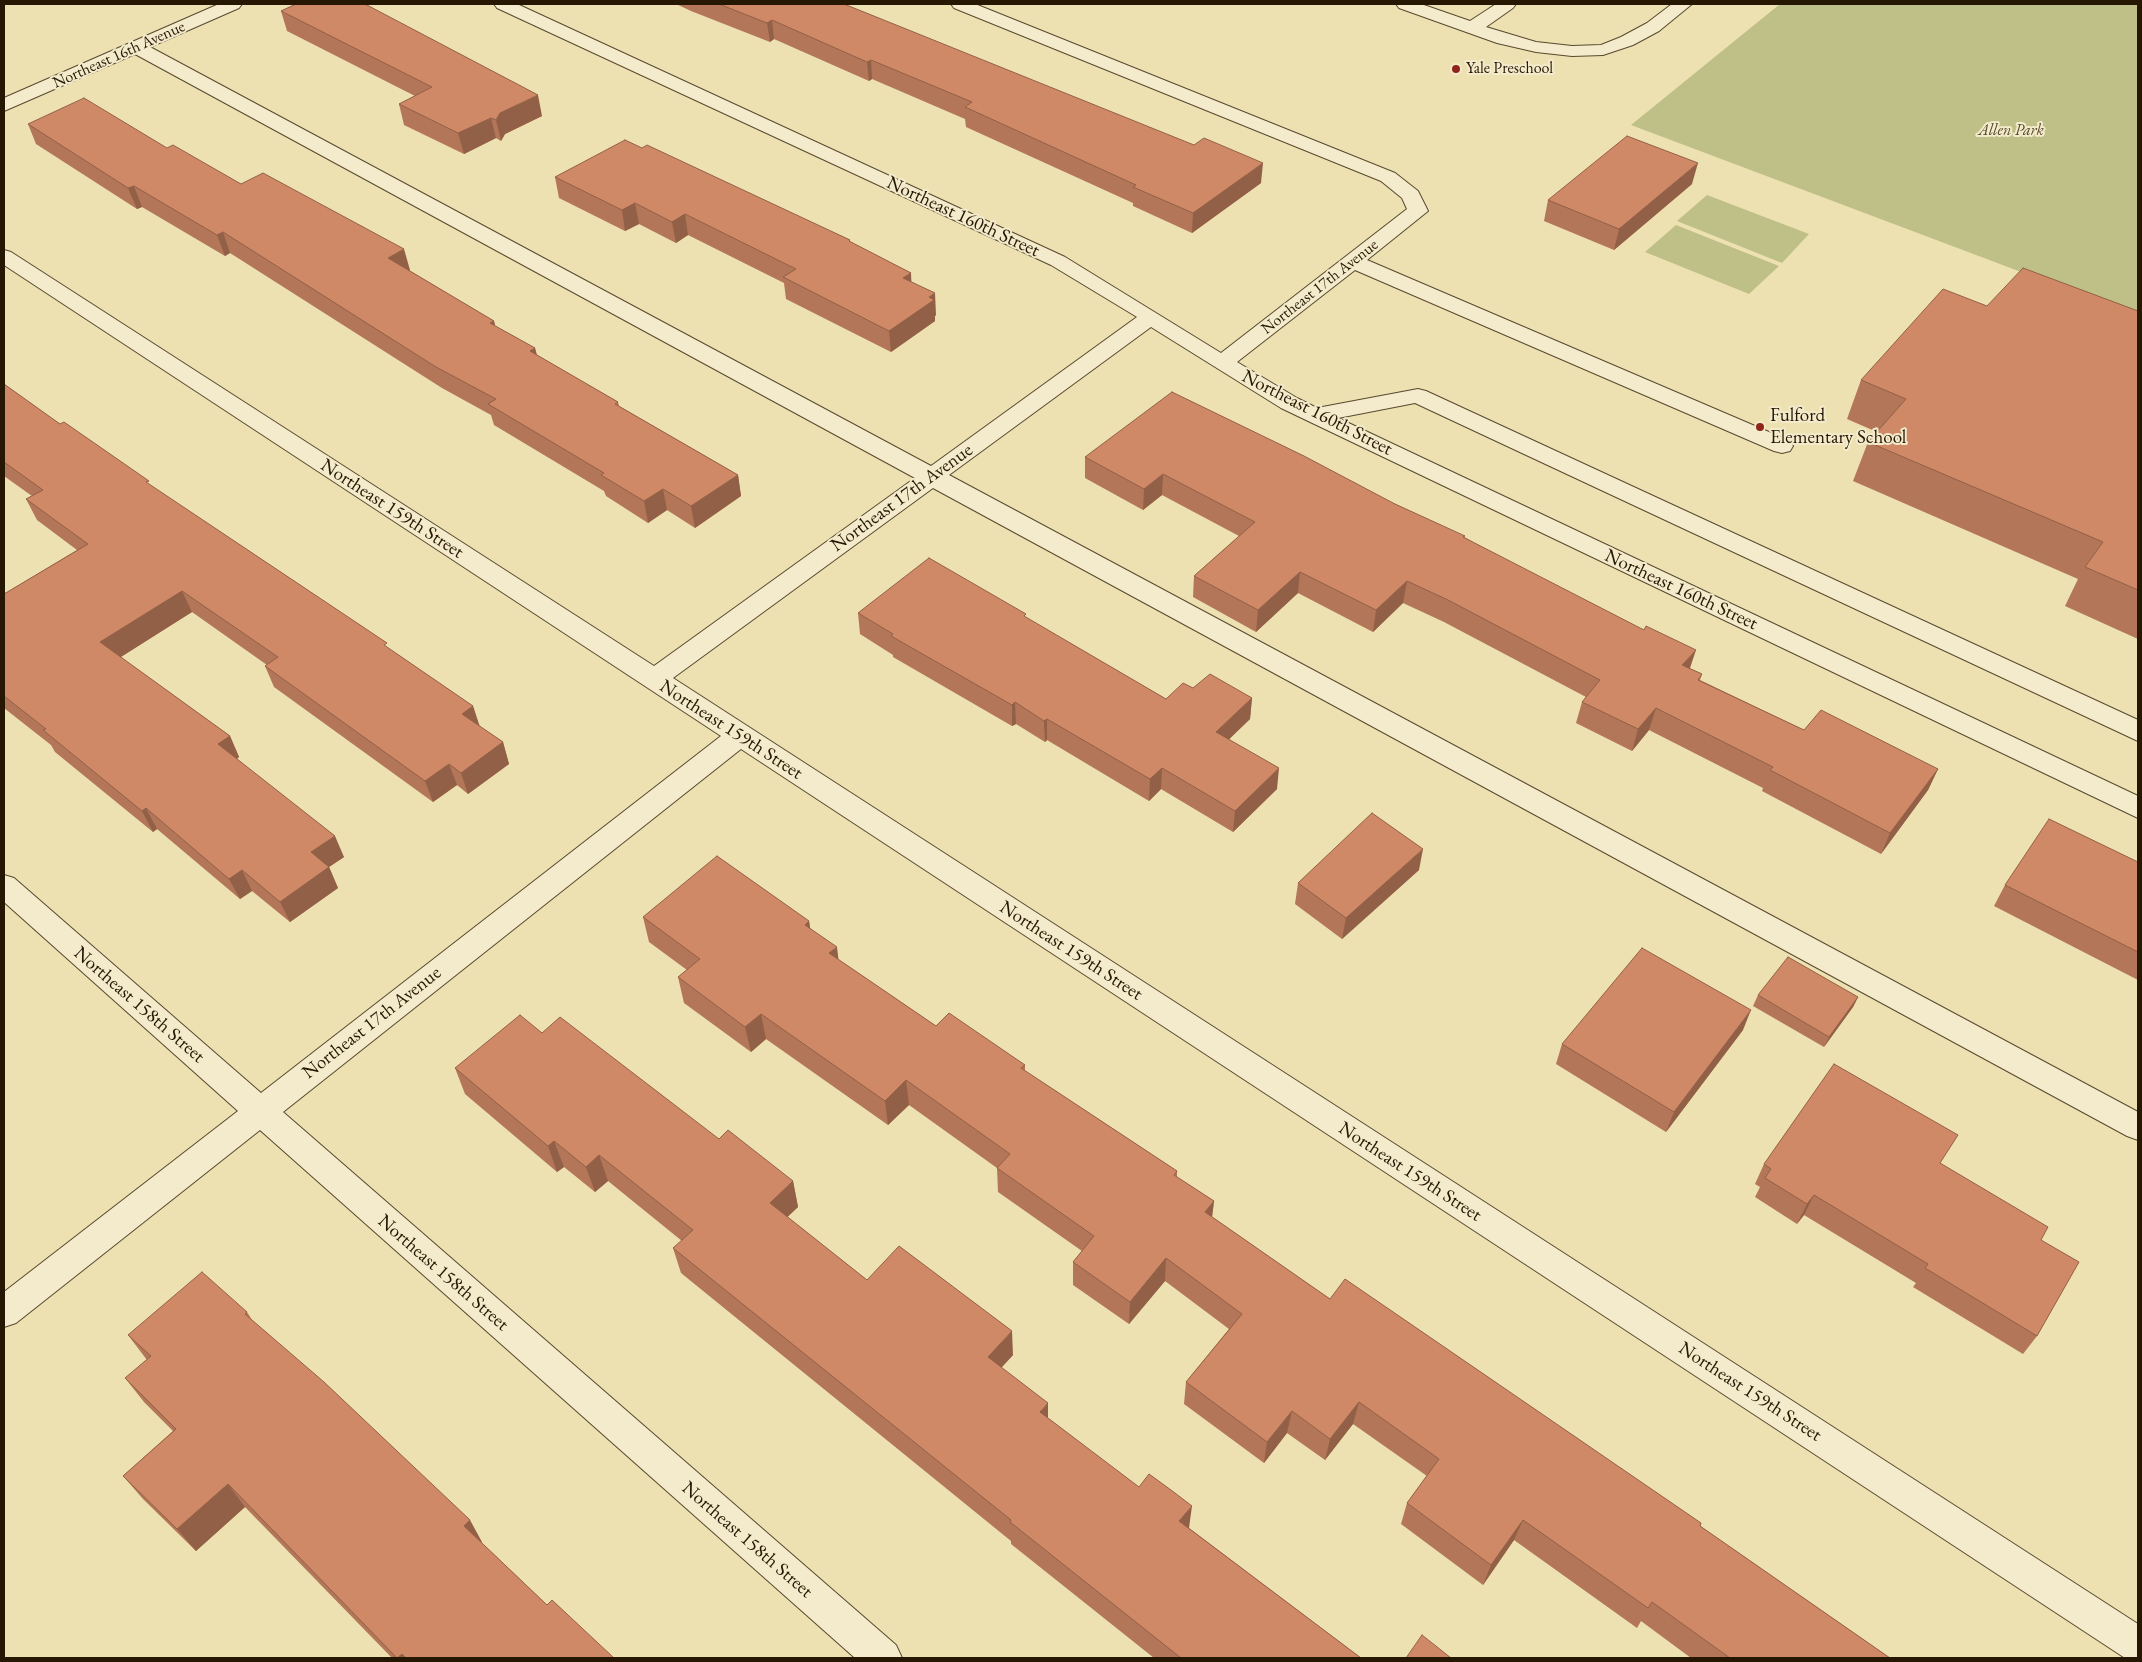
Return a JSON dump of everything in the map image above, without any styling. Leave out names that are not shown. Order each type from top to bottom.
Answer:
[{"type":"street","name":"Northeast 16th Avenue","points":[[4,106],[233,4]]},
{"type":"street","name":"Northeast 160th Street","points":[[503,4],[1058,261],[1289,403],[2138,808]]},
{"type":"street","name":"Northeast 17th Avenue","points":[[960,4],[1388,177],[1411,195],[1418,211],[1222,363]]},
{"type":"street","points":[[1404,4],[1503,39],[1536,47],[1572,51],[1603,50],[1627,41],[1653,27],[1683,4]]},
{"type":"street","points":[[1472,28],[1507,4]]},
{"type":"street","points":[[135,47],[2138,1127]]},
{"type":"street","name":"Northeast 159th Street","points":[[4,256],[2138,1645]]},
{"type":"street","points":[[1353,262],[1782,446]]},
{"type":"street","name":"Northeast 17th Avenue","points":[[653,680],[1151,317]]},
{"type":"street","points":[[1315,415],[1418,396],[2138,731]]},
{"type":"street","name":"Northeast 17th Avenue","points":[[4,1312],[740,736]]},
{"type":"street","name":"Northeast 158th Street","points":[[4,886],[883,1658]]},
{"type":"green space","name":"Allen Park","points":[[1780,4],[2138,4],[2138,316],[1631,125]]},
{"type":"green space","points":[[1707,195],[1809,234],[1782,263],[1677,221]]},
{"type":"green space","points":[[1676,225],[1779,266],[1749,294],[1645,252]]},
{"type":"building","points":[[296,4],[365,4],[538,95],[500,113],[496,120],[491,118],[458,133],[399,104],[432,87],[281,11]]},
{"type":"building","points":[[719,4],[844,4],[1194,145],[1204,138],[1263,163],[1193,213],[1133,187],[1136,185],[965,107],[972,102],[871,60],[867,62],[772,20],[767,23]]},
{"type":"building","points":[[84,98],[167,148],[173,145],[241,184],[263,173],[404,249],[388,258],[494,321],[490,323],[535,348],[530,351],[618,402],[615,404],[738,475],[691,506],[663,489],[644,501],[601,475],[604,473],[488,404],[496,399],[436,367],[223,232],[217,235],[134,186],[128,188],[28,124]]},
{"type":"building","points":[[1627,136],[1698,163],[1619,229],[1548,200]]},
{"type":"building","points":[[625,140],[642,148],[647,145],[850,240],[911,273],[903,278],[935,293],[929,297],[934,300],[889,331],[783,277],[796,269],[685,214],[672,222],[635,203],[622,210],[555,177]]},
{"type":"building","points":[[2023,268],[2138,311],[2138,590],[2085,567],[2103,542],[1868,442],[1906,399],[1861,380],[1943,289],[1987,306]]},
{"type":"building","points":[[4,384],[60,424],[64,422],[149,481],[146,482],[387,643],[384,645],[473,706],[462,714],[503,742],[461,773],[449,764],[425,781],[265,666],[278,657],[182,591],[100,642],[230,736],[218,744],[335,836],[311,852],[329,867],[280,902],[242,870],[229,879],[146,808],[142,811],[43,730],[46,729],[4,696],[4,594],[88,544],[26,499],[43,490],[4,462]]},
{"type":"building","points":[[1172,392],[1304,456],[1395,504],[1465,536],[1463,537],[1644,630],[1646,626],[1696,650],[1682,665],[1702,674],[1698,680],[1804,730],[1821,710],[1938,769],[1890,833],[1770,770],[1773,767],[1656,708],[1638,729],[1582,702],[1600,680],[1448,600],[1407,581],[1376,610],[1300,572],[1258,610],[1194,576],[1255,522],[1163,474],[1144,489],[1085,457]]},
{"type":"building","points":[[929,558],[1166,699],[1183,683],[1193,688],[1210,674],[1252,698],[1216,732],[1279,768],[1235,811],[1162,768],[1150,779],[1047,719],[1044,721],[1015,702],[1012,705],[891,636],[893,634],[858,613]]},
{"type":"building","points":[[1372,813],[1423,849],[1346,918],[1298,883]]},
{"type":"building","points":[[2049,819],[2138,862],[2138,952],[2005,885]]},
{"type":"building","points":[[717,856],[809,921],[805,925],[837,947],[829,953],[936,1026],[949,1013],[1025,1065],[1021,1068],[1177,1171],[1174,1175],[1214,1201],[1205,1212],[1330,1299],[1345,1279],[1701,1523],[1700,1526],[1890,1658],[1730,1658],[1652,1602],[1648,1608],[1523,1520],[1491,1565],[1407,1503],[1439,1459],[1359,1402],[1330,1439],[1292,1411],[1267,1442],[1186,1382],[1242,1314],[1166,1258],[1130,1302],[1073,1262],[1094,1236],[997,1168],[1010,1154],[906,1080],[885,1101],[761,1014],[745,1027],[678,977],[700,959],[643,917]]},
{"type":"building","points":[[1642,948],[1751,1010],[1674,1112],[1562,1044]]},
{"type":"building","points":[[1788,957],[1858,997],[1829,1037],[1758,995]]},
{"type":"building","points":[[520,1015],[542,1033],[560,1017],[719,1139],[728,1130],[793,1181],[770,1203],[867,1280],[899,1246],[1012,1331],[988,1357],[1048,1403],[1040,1412],[1139,1487],[1149,1474],[1192,1506],[1179,1521],[1361,1658],[1181,1658],[1010,1522],[1011,1520],[673,1248],[693,1230],[599,1155],[586,1167],[554,1141],[548,1146],[455,1068]]},
{"type":"building","points":[[1834,1064],[1958,1135],[1940,1163],[2048,1227],[2041,1240],[2079,1262],[2037,1336],[1925,1268],[1928,1264],[1814,1195],[1807,1204],[1765,1178],[1771,1169],[1764,1164]]},
{"type":"building","points":[[202,1272],[247,1312],[245,1314],[324,1382],[470,1520],[464,1526],[547,1605],[552,1600],[614,1658],[406,1658],[402,1654],[397,1658],[228,1484],[177,1529],[123,1476],[176,1429],[125,1378],[151,1356],[128,1335]]},
{"type":"building","points":[[1422,1635],[1451,1658],[1406,1658]]},
{"type":"place","name":"Yale Preschool","points":[[1456,69]]},
{"type":"place","name":"Fulford Elementary School","points":[[1760,427]]}]
